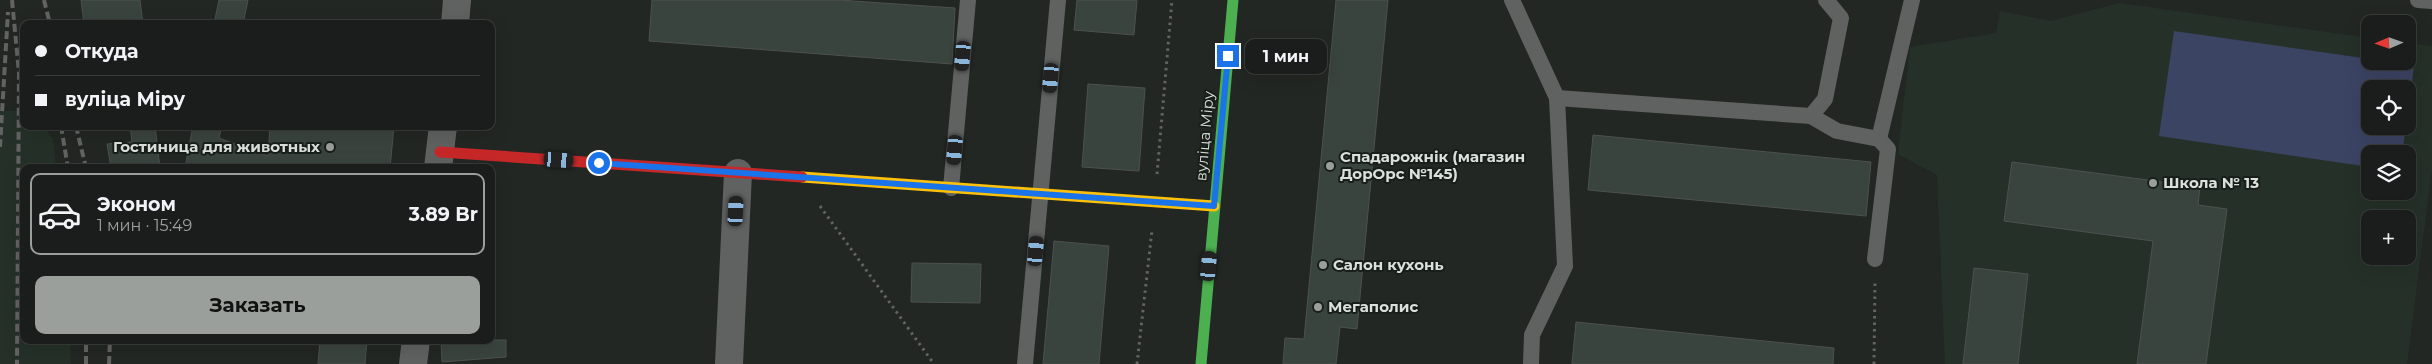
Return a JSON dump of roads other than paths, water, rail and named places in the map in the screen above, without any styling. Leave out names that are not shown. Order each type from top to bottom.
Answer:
[{"type":"street","points":[[455,20],[457,0]]},
{"type":"street","name":"вуліца Міру","points":[[1201,364],[1233,0]]},
{"type":"street","points":[[440,148],[738,173],[1214,206]]},
{"type":"street","points":[[729,364],[738,173]]},
{"type":"street","points":[[413,364],[416,344]]},
{"type":"lane","points":[[951,188],[968,0]]},
{"type":"lane","points":[[1025,364],[1058,0]]},
{"type":"lane","points":[[1512,0],[1557,98],[1565,266],[1532,335],[1531,364]]},
{"type":"lane","points":[[1811,116],[1825,99],[1841,18],[1826,0]]},
{"type":"lane","points":[[1879,139],[1912,0]]},
{"type":"lane","points":[[2418,0],[2432,1]]},
{"type":"lane","points":[[1557,98],[1811,116],[1837,131],[1879,139],[1888,149],[1875,259]]},
{"type":"railway","points":[[12,0],[19,73],[17,364]]},
{"type":"railway","points":[[44,0],[49,20]]},
{"type":"railway","points":[[0,147],[8,12]]},
{"type":"railway","points":[[62,130],[67,164]]},
{"type":"railway","points":[[77,130],[85,164]]},
{"type":"railway","points":[[86,344],[86,364]]},
{"type":"railway","points":[[109,364],[110,344]]},
{"type":"place","name":"Гостиница для животных","points":[[330,147]]},
{"type":"place","name":"Спадарожнік (магазин ДорОрс №145)","points":[[1330,166]]},
{"type":"place","name":"Школа № 13","points":[[2153,183]]},
{"type":"place","name":"Салон кухонь","points":[[1323,265]]},
{"type":"place","name":"Мегаполис","points":[[1318,307]]}]
